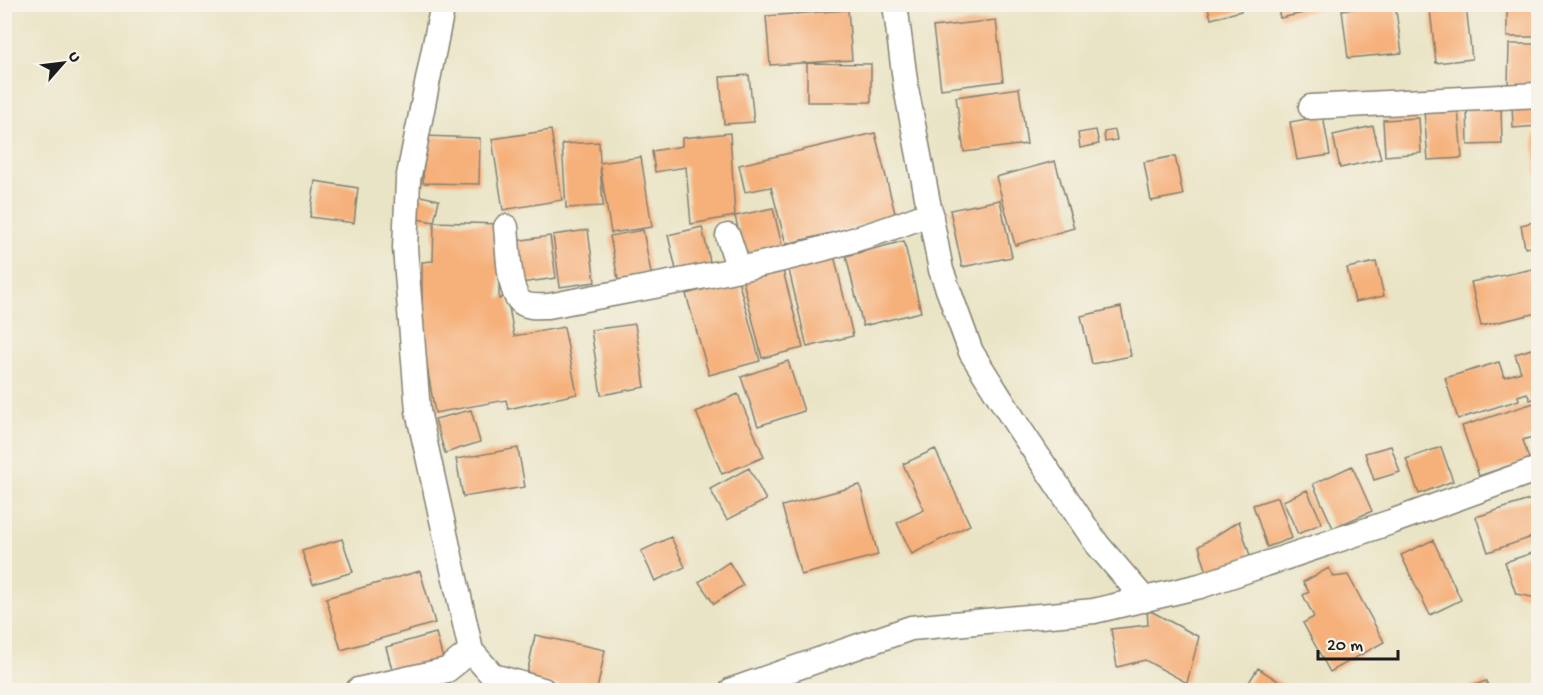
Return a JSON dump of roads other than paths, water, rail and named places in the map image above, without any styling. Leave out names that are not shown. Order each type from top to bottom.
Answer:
[{"type":"street","points":[[443,4],[408,180],[405,248],[418,411],[471,651],[493,676],[543,690]]},
{"type":"street","points":[[895,4],[906,88],[941,270],[971,352],[1091,536],[1145,600]]},
{"type":"street","points":[[1311,107],[1539,95]]},
{"type":"street","points":[[506,227],[513,290],[519,301],[525,304],[548,306],[816,252],[882,232],[931,213]]},
{"type":"street","points":[[728,236],[739,269]]},
{"type":"street","points":[[732,690],[911,628],[1094,611],[1145,600],[1242,573],[1539,469]]},
{"type":"street","points":[[358,690],[447,670],[471,651]]}]
